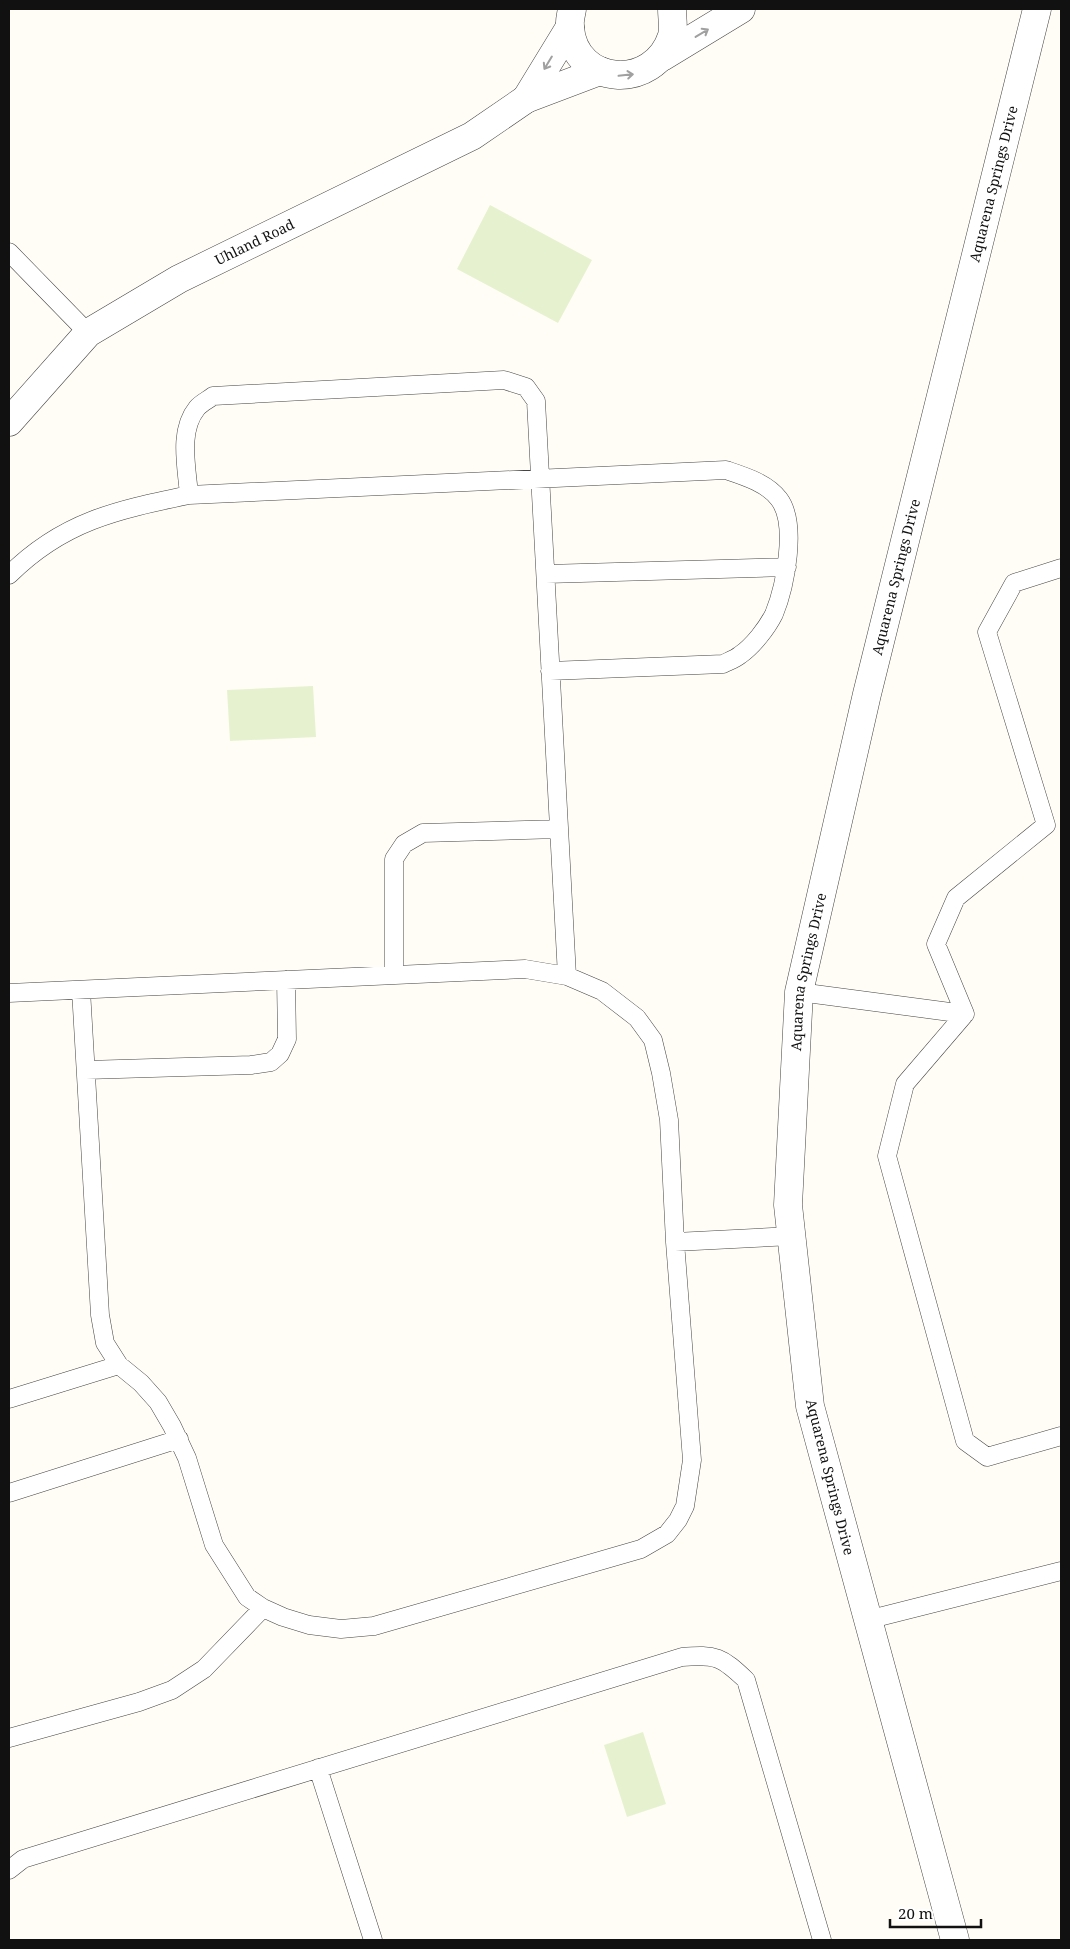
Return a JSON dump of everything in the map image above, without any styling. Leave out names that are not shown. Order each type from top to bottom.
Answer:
[{"type":"street","points":[[662,57],[673,34],[672,9]]},
{"type":"street","points":[[571,18],[574,45],[584,60],[600,71],[616,76],[633,75],[648,68],[662,57],[741,9]]},
{"type":"street","name":"Aquarena Springs Drive","points":[[955,1940],[810,1406],[788,1204],[799,992],[867,694],[1037,9]]},
{"type":"street","name":"Uhland Road","points":[[526,99],[571,18]]},
{"type":"street","name":"Uhland Road","points":[[9,422],[88,333],[179,279],[472,136],[526,99],[600,71]]},
{"type":"lane","points":[[9,252],[88,333]]},
{"type":"lane","points":[[189,495],[186,444],[189,421],[198,406],[213,396],[504,380],[526,387],[536,401],[542,478],[550,671],[567,976]]},
{"type":"lane","points":[[9,575],[55,537],[96,518],[189,495],[726,470],[762,486],[779,499],[790,538],[787,567],[774,614],[758,637],[741,655],[723,664],[550,671]]},
{"type":"lane","points":[[546,574],[787,567]]},
{"type":"lane","points":[[965,1014],[936,944],[946,919],[956,898],[1046,825],[987,632],[1014,583],[1061,568]]},
{"type":"lane","points":[[394,975],[394,859],[404,844],[424,833],[559,829]]},
{"type":"lane","points":[[9,993],[524,969],[567,976],[602,991],[637,1018],[654,1040],[662,1073],[669,1120],[675,1242],[692,1460],[684,1506],[678,1520],[667,1534],[641,1549],[374,1626],[341,1629],[309,1625],[283,1618],[247,1597],[214,1545],[188,1458],[179,1439],[158,1402],[141,1383],[119,1365],[105,1343],[100,1315],[81,990]]},
{"type":"lane","points":[[86,1070],[251,1065],[271,1062],[280,1054],[287,1039],[286,980]]},
{"type":"lane","points":[[799,992],[965,1014]]},
{"type":"lane","points":[[965,1014],[905,1084],[887,1156],[965,1441],[988,1457],[1061,1436]]},
{"type":"lane","points":[[675,1242],[792,1236]]},
{"type":"lane","points":[[9,1399],[119,1365]]},
{"type":"lane","points":[[9,1493],[179,1439]]},
{"type":"lane","points":[[867,1620],[1061,1571]]},
{"type":"lane","points":[[9,1738],[139,1702],[172,1690],[204,1669],[263,1608]]},
{"type":"lane","points":[[9,1870],[23,1859],[682,1657],[699,1656],[718,1658],[732,1667],[746,1680],[822,1940]]},
{"type":"lane","points":[[318,1768],[373,1940]]},
{"type":"green space","points":[[490,205],[592,260],[558,323],[457,269]]},
{"type":"green space","points":[[313,686],[316,737],[230,741],[227,690]]},
{"type":"green space","points":[[643,1732],[666,1804],[627,1817],[604,1745]]}]
